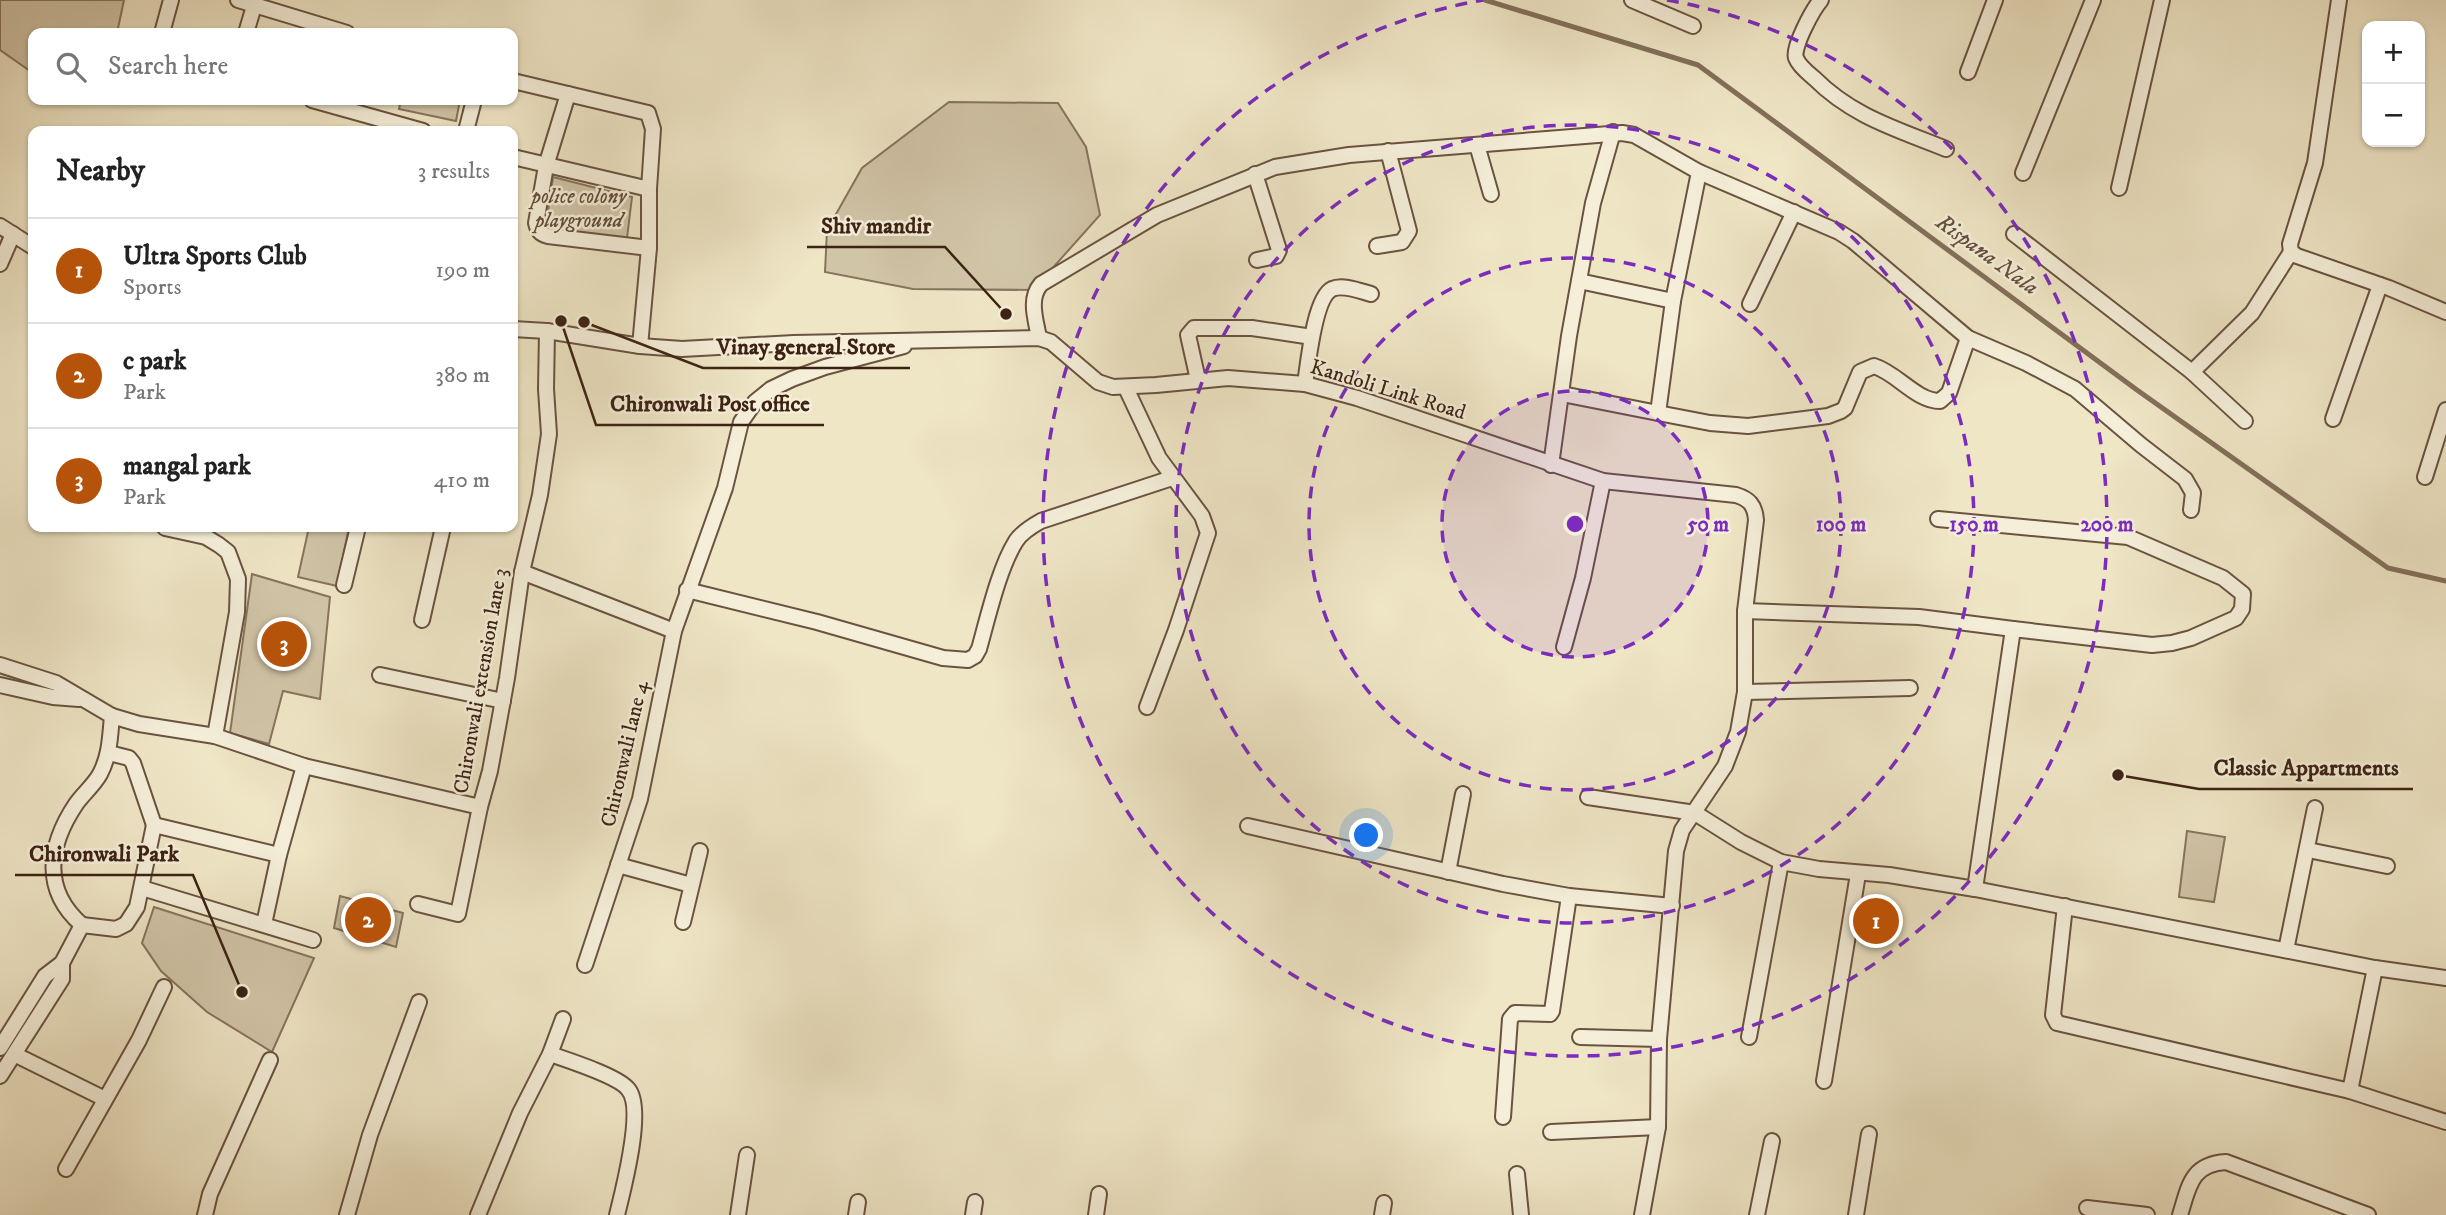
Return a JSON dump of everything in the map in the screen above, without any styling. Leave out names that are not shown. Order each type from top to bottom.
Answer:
[{"type":"street","points":[[163,28],[171,0]]},
{"type":"street","points":[[238,0],[321,28]]},
{"type":"street","points":[[1632,0],[1693,26]]},
{"type":"street","points":[[1821,0],[1813,9],[1796,50],[1797,61],[1830,94],[1848,107],[1946,149]]},
{"type":"street","points":[[1968,72],[1995,0]]},
{"type":"street","points":[[2024,173],[2093,0]]},
{"type":"street","points":[[2119,188],[2161,0]]},
{"type":"street","points":[[2192,372],[2252,313],[2291,252],[2290,244],[2319,144],[2339,0]]},
{"type":"street","points":[[247,28],[254,6]]},
{"type":"street","points":[[518,82],[648,113],[653,129],[649,248],[640,346]]},
{"type":"street","points":[[568,94],[546,166],[536,223],[542,234],[649,248]]},
{"type":"street","points":[[331,105],[405,126]]},
{"type":"street","points":[[467,126],[473,105]]},
{"type":"street","points":[[1550,465],[1593,203],[1613,132]]},
{"type":"street","points":[[518,329],[682,349],[1039,338],[1034,298],[1035,290],[1041,284],[1157,215],[1255,174],[1275,167],[1349,155],[1613,132],[1634,135],[1699,172],[1839,232],[1853,241],[1968,338],[2075,388],[2185,479],[2193,493],[2191,510]]},
{"type":"street","points":[[1477,145],[1491,194]]},
{"type":"street","points":[[1377,246],[1402,242],[1409,231],[1388,151]]},
{"type":"street","points":[[518,158],[649,189]]},
{"type":"street","points":[[1658,413],[1673,302],[1699,172]]},
{"type":"street","points":[[1255,174],[1279,250],[1276,256],[1257,260]]},
{"type":"street","points":[[1750,304],[1794,212]]},
{"type":"street","points":[[0,264],[6,230],[28,244]]},
{"type":"street","points":[[2014,234],[2192,372],[2245,421]]},
{"type":"street","points":[[2291,252],[2297,257],[2380,285],[2446,312]]},
{"type":"street","points":[[1579,281],[1673,302]]},
{"type":"street","points":[[2333,419],[2380,285]]},
{"type":"street","points":[[1305,384],[1312,337],[1324,297],[1336,288],[1371,294]]},
{"type":"street","points":[[1198,380],[1188,335],[1194,328],[1252,328],[1312,337]]},
{"type":"street","name":"Chironwali extension lane 3","points":[[418,904],[458,914],[480,807],[491,771],[522,572],[540,495],[550,435],[546,388],[547,331]]},
{"type":"street","name":"Kandoli Link Road","points":[[1039,338],[1051,342],[1098,382],[1126,388],[1228,378],[1305,384],[1357,398],[1603,481],[1736,495],[1748,499],[1753,506],[1756,520],[1745,611]]},
{"type":"street","points":[[1562,394],[1710,423],[1748,426],[1828,416],[1841,411],[1860,372],[1874,366],[1886,370],[1927,399],[1940,401],[1949,393],[1968,338]]},
{"type":"street","name":"Chironwali lane 4","points":[[585,965],[640,799],[674,631],[725,488],[741,422],[755,402],[771,389],[792,379],[825,367],[927,340]]},
{"type":"street","points":[[1126,388],[1148,438],[1172,478],[1202,516],[1208,533],[1147,707]]},
{"type":"street","points":[[2425,477],[2446,410]]},
{"type":"street","points":[[687,590],[943,658],[968,660],[975,656],[979,649],[1005,562],[1023,533],[1041,521],[1172,478]]},
{"type":"street","points":[[1564,647],[1583,578],[1603,481]]},
{"type":"street","points":[[1642,1215],[1658,1127],[1659,1038],[1676,851],[1682,831],[1732,751],[1745,692],[1745,611],[1919,617],[2152,645],[2190,638],[2236,618],[2242,609],[2243,594],[2222,578],[2128,537],[1938,519]]},
{"type":"street","points":[[183,532],[206,537],[228,552],[238,579],[237,612],[215,736]]},
{"type":"street","points":[[344,585],[357,532]]},
{"type":"street","points":[[422,620],[442,532]]},
{"type":"street","points":[[522,572],[674,631]]},
{"type":"street","points":[[1975,889],[2012,629]]},
{"type":"street","points":[[0,664],[56,683],[112,716],[215,736],[304,766],[480,807]]},
{"type":"street","points":[[380,675],[503,701]]},
{"type":"street","points":[[0,685],[53,698],[84,699]]},
{"type":"street","points":[[1745,692],[1910,688]]},
{"type":"street","points":[[109,753],[129,758],[133,763],[154,825],[137,908],[126,924],[116,929],[82,925],[68,913],[56,893],[53,862],[62,831],[76,804],[99,775],[109,753],[112,716]]},
{"type":"street","points":[[264,924],[279,855],[304,766]]},
{"type":"street","points":[[1448,872],[1464,794]]},
{"type":"street","points":[[1588,797],[1695,813],[1741,842],[1781,862],[1975,889],[2375,968],[2446,976]]},
{"type":"street","points":[[2286,950],[2315,808]]},
{"type":"street","points":[[154,825],[279,855]]},
{"type":"street","points":[[1248,826],[1503,884],[1569,896],[1672,906]]},
{"type":"street","points":[[2308,850],[2387,866]]},
{"type":"street","points":[[683,922],[700,851]]},
{"type":"street","points":[[1749,1037],[1781,862]]},
{"type":"street","points":[[618,865],[691,885]]},
{"type":"street","points":[[1824,1081],[1858,874]]},
{"type":"street","points":[[142,888],[313,940]]},
{"type":"street","points":[[1503,1117],[1510,1019],[1515,1013],[1550,1014],[1552,1011],[1569,896]]},
{"type":"street","points":[[2065,906],[2053,1016],[2057,1023],[2350,1091],[2446,1122]]},
{"type":"street","points":[[0,1048],[45,976],[62,963],[82,925]]},
{"type":"street","points":[[0,1076],[16,1055],[62,979],[62,963]]},
{"type":"street","points":[[2350,1091],[2375,968]]},
{"type":"street","points":[[66,1169],[139,1040],[164,987]]},
{"type":"street","points":[[347,1215],[370,1135],[419,1002]]},
{"type":"street","points":[[478,1215],[563,1019]]},
{"type":"street","points":[[1580,1037],[1659,1038]]},
{"type":"street","points":[[550,1054],[600,1073],[628,1088],[634,1100],[628,1166],[617,1215]]},
{"type":"street","points":[[16,1055],[105,1099]]},
{"type":"street","points":[[205,1215],[210,1194],[270,1060]]},
{"type":"street","points":[[1551,1132],[1658,1127]]},
{"type":"street","points":[[1856,1215],[1870,1134]]},
{"type":"street","points":[[1757,1215],[1772,1141]]},
{"type":"street","points":[[738,1215],[747,1155]]},
{"type":"street","points":[[2180,1215],[2196,1172],[2210,1163],[2226,1162],[2368,1215]]},
{"type":"street","points":[[1517,1174],[1521,1215]]},
{"type":"street","points":[[1096,1215],[1099,1194]]},
{"type":"street","points":[[2087,1208],[2147,1215]]},
{"type":"green space","points":[[0,0],[124,0],[118,28],[28,28],[28,70],[0,50]]},
{"type":"green space","points":[[949,102],[1058,103],[1086,147],[1100,215],[1033,290],[913,289],[825,272],[827,230],[862,168]]},
{"type":"green space","points":[[400,105],[459,105],[456,121],[399,109]]},
{"type":"green space","name":"police colony playground","points":[[553,177],[632,197],[627,238],[545,231]]},
{"type":"green space","points":[[308,532],[348,532],[337,586],[298,577]]},
{"type":"green space","points":[[252,574],[330,597],[320,699],[283,691],[269,744],[230,733]]},
{"type":"green space","points":[[2187,831],[2225,837],[2214,902],[2179,897]]},
{"type":"green space","points":[[340,896],[403,913],[396,947],[334,928]]},
{"type":"green space","points":[[154,907],[314,958],[272,1052],[207,1012],[161,971],[142,943]]},
{"type":"waterway","name":"Rispana Nala","points":[[1485,0],[1698,65],[2137,390],[2388,568],[2446,581]]},
{"type":"place","name":"Shiv mandir","points":[[1006,314]]},
{"type":"place","name":"Chironwali Post office","points":[[561,321]]},
{"type":"place","name":"Vinay general Store","points":[[584,322]]},
{"type":"place","name":"mangal park","points":[[284,644]]},
{"type":"place","name":"Classic Appartments","points":[[2118,775]]},
{"type":"place","name":"c park","points":[[368,920]]},
{"type":"place","name":"Ultra Sports Club","points":[[1876,921]]},
{"type":"place","name":"Chironwali Park","points":[[242,992]]}]
